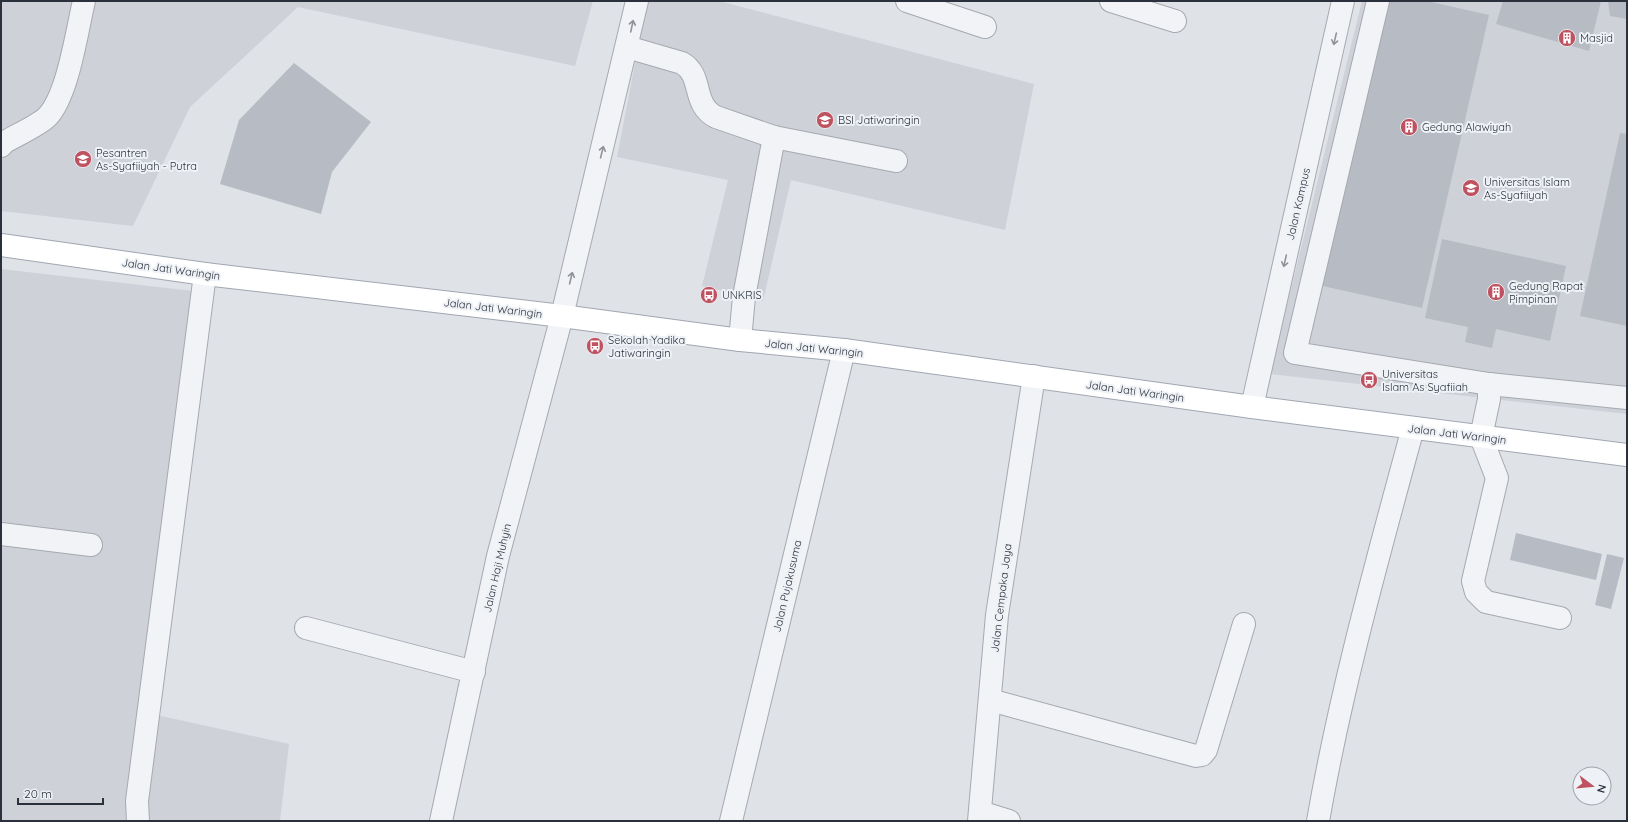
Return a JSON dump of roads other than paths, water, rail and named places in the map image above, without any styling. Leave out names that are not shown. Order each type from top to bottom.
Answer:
[{"type":"main road","name":"Jalan Jati Waringin","points":[[1,245],[205,274],[562,316],[740,340],[844,350],[1252,407],[1627,456]]},
{"type":"street","points":[[1,146],[46,117],[54,106],[66,79],[84,1]]},
{"type":"street","name":"Jalan Haji Muhyin","points":[[441,821],[498,556],[562,316],[637,1]]},
{"type":"street","points":[[907,1],[985,27]]},
{"type":"street","points":[[1111,1],[1175,21]]},
{"type":"street","name":"Jalan Kampus","points":[[1252,407],[1344,1]]},
{"type":"street","points":[[1378,1],[1295,353],[1489,384],[1627,398]]},
{"type":"street","points":[[627,47],[682,63],[689,67],[693,74],[703,106],[709,113],[774,136],[896,161]]},
{"type":"street","points":[[740,340],[744,297],[774,136]]},
{"type":"street","points":[[138,821],[137,801],[205,274]]},
{"type":"street","name":"Jalan Pujakusuma","points":[[731,821],[844,350]]},
{"type":"street","name":"Jalan Cempaka Jaya","points":[[980,816],[997,615],[1034,376]]},
{"type":"street","points":[[1489,384],[1489,399],[1481,437],[1497,478],[1473,581],[1476,592],[1486,602],[1560,618]]},
{"type":"street","points":[[1318,821],[1329,757],[1413,428]]},
{"type":"street","points":[[1,534],[91,545]]},
{"type":"street","points":[[990,700],[1196,756],[1202,755],[1206,750],[1244,624]]},
{"type":"street","points":[[306,628],[474,672]]},
{"type":"street","points":[[980,816],[1007,821]]},
{"type":"place","name":"Masjid","points":[[1567,38]]},
{"type":"place","name":"BSI Jatiwaringin","points":[[825,120]]},
{"type":"place","name":"Gedung Alawiyah","points":[[1409,127]]},
{"type":"place","name":"Pesantren As-Syafiiyah - Putra","points":[[83,159]]},
{"type":"place","name":"Universitas Islam As-Syafiiyah","points":[[1471,188]]},
{"type":"place","name":"Gedung Rapat Pimpinan","points":[[1496,292]]},
{"type":"place","name":"UNKRIS","points":[[709,295]]},
{"type":"place","name":"Sekolah Yadika Jatiwaringin","points":[[595,346]]},
{"type":"place","name":"Universitas Islam As Syafiiah","points":[[1369,380]]}]
